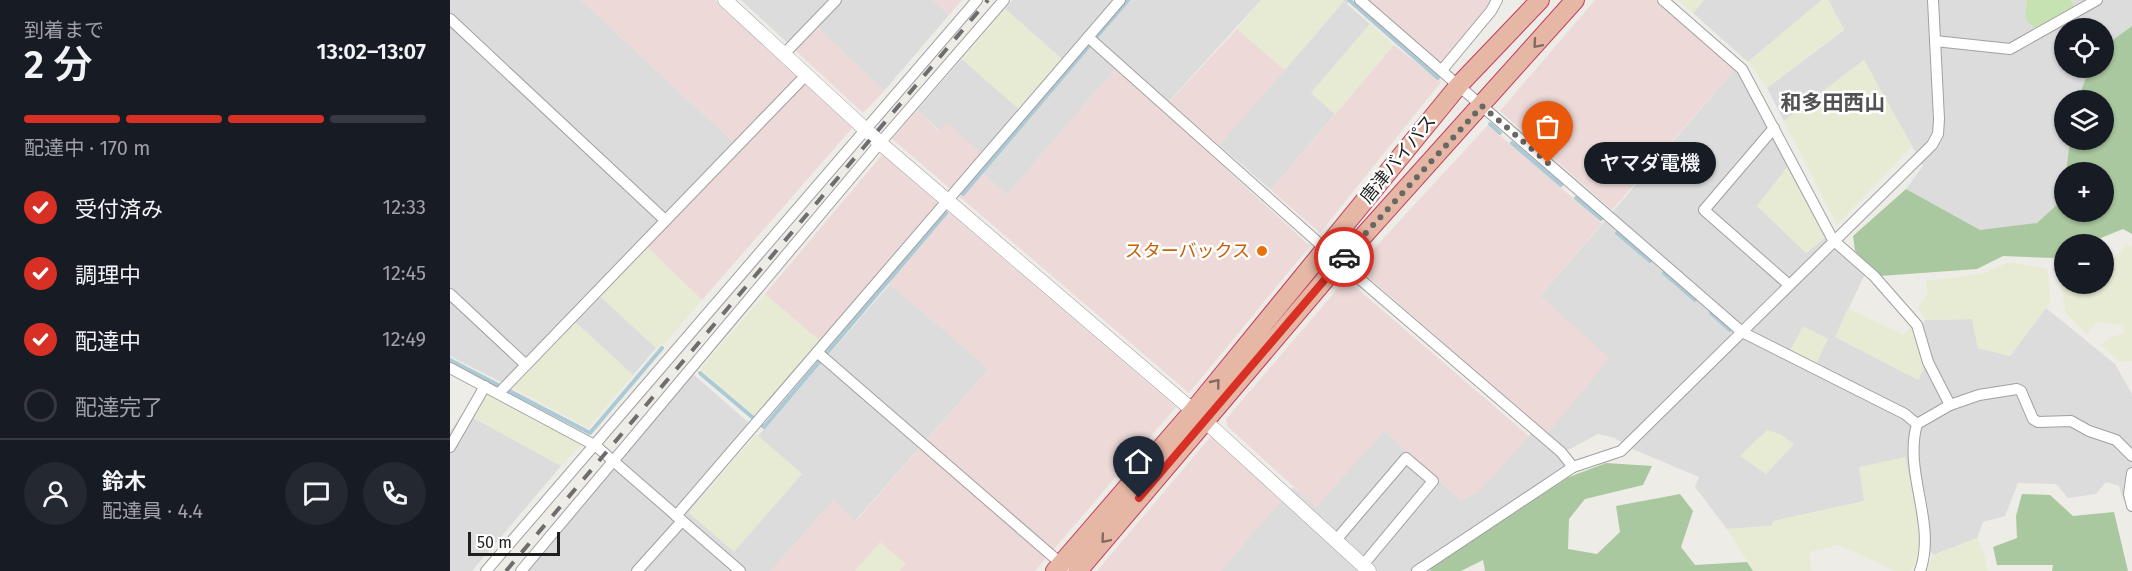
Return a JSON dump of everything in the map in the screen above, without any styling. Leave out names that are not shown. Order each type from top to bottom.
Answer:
[{"type":"highway","name":"唐津バイパス","points":[[1199,415],[1326,249],[1459,85],[1540,0]]},
{"type":"highway","name":"唐津バイパス","points":[[1066,569],[1199,415],[1482,106],[1575,0]]},
{"type":"street","points":[[784,54],[836,0]]},
{"type":"street","points":[[486,571],[596,446],[977,0]]},
{"type":"street","points":[[521,571],[880,143],[1004,0]]},
{"type":"street","points":[[637,571],[816,352],[947,200],[1092,40],[1120,0]]},
{"type":"street","points":[[1360,0],[1742,332],[1905,414],[1917,424]]},
{"type":"street","points":[[1442,70],[1491,11],[1497,0]]},
{"type":"street","points":[[1663,0],[1742,69],[1833,240],[1874,276],[1917,326],[1928,362],[1950,405]]},
{"type":"street","points":[[1420,570],[1573,467],[1621,451],[1788,284],[1932,145],[1938,134],[1940,119],[1933,0]]},
{"type":"street","points":[[1935,41],[2010,50],[2097,0]]},
{"type":"street","points":[[733,2],[784,54],[880,143],[1199,415],[1335,540],[1366,568],[1433,482],[1406,458],[1335,540]]},
{"type":"street","points":[[450,19],[665,220]]},
{"type":"street","points":[[1092,40],[1340,262],[1562,452],[1573,467]]},
{"type":"street","points":[[499,393],[505,383],[806,75]]},
{"type":"street","points":[[1774,128],[1704,210],[1788,284]]},
{"type":"street","points":[[450,294],[525,364]]},
{"type":"street","points":[[816,352],[1066,569]]},
{"type":"street","points":[[450,368],[596,446],[740,571]]},
{"type":"street","points":[[450,447],[485,386]]},
{"type":"street","points":[[1920,571],[1926,539],[1912,442],[1917,424],[1950,405],[1979,395],[2017,389],[2022,391],[2033,418],[2038,422],[2071,421],[2089,431],[2116,440],[2132,456]]},
{"type":"street","points":[[2132,473],[2129,494],[2132,506]]},
{"type":"shaded area","points":[[450,0],[581,0],[741,149],[599,295],[656,348],[633,375],[574,321],[509,386],[450,356]]},
{"type":"shaded area","points":[[581,0],[715,0],[853,127],[702,300],[647,247],[741,149]]},
{"type":"shaded area","points":[[741,0],[933,0],[949,15],[884,91],[817,27],[795,50]]},
{"type":"shaded area","points":[[933,0],[962,0],[949,15]]},
{"type":"shaded area","points":[[1013,0],[1261,0],[1162,109],[1116,68],[1007,195],[979,170],[947,124],[940,131],[917,110],[962,59],[1020,110],[1063,60],[1005,9]]},
{"type":"shaded area","points":[[1342,0],[1351,0],[1347,4],[1370,24],[1311,93],[1335,114],[1271,190],[1219,145]]},
{"type":"shaded area","points":[[1367,0],[1493,0],[1491,6],[1443,64]]},
{"type":"shaded area","points":[[1595,0],[1656,0],[1736,68],[1612,210],[1500,111]]},
{"type":"shaded area","points":[[1704,0],[1822,0],[1748,62],[1693,13]]},
{"type":"shaded area","points":[[1828,0],[2027,0],[2025,18],[2075,7],[2071,0],[2132,0],[2132,26],[2114,39],[2114,18],[2054,18],[2054,78],[2086,78],[2081,90],[2054,90],[2054,150],[2069,150],[2067,162],[2054,162],[2054,207],[2037,223],[1980,231],[1906,189],[1923,166],[1864,60],[1784,121],[1767,88],[1844,30]]},
{"type":"shaded area","points":[[816,26],[884,91],[863,113],[795,50]]},
{"type":"shaded area","points":[[1237,29],[1285,70],[1219,145],[1169,102]]},
{"type":"shaded area","points":[[1394,45],[1441,82],[1320,233],[1271,190]]},
{"type":"shaded area","points":[[1116,68],[1310,246],[1189,393],[892,139],[917,110],[939,131],[947,123],[988,159],[979,170],[1007,195]]},
{"type":"shaded area","points":[[1736,68],[1788,166],[1806,253],[1826,237],[1865,274],[1835,337],[1917,336],[1925,320],[1972,319],[1978,348],[2010,356],[2046,308],[2115,364],[2132,394],[2132,497],[2123,499],[2119,486],[2106,482],[2096,494],[2068,498],[2056,484],[2018,483],[2005,516],[1983,522],[1977,538],[1933,555],[1921,537],[1905,457],[1864,501],[1774,521],[1772,526],[1727,529],[1695,487],[1699,477],[1630,448],[1615,438],[1598,434],[1568,450],[1547,434],[1540,296]]},
{"type":"shaded area","points":[[1488,125],[1602,223],[1540,296],[1610,358],[1547,434],[1357,267]]},
{"type":"shaded area","points":[[882,155],[1176,407],[1035,571],[771,571],[833,501],[856,521],[989,369],[880,276],[821,342],[765,294]]},
{"type":"shaded area","points":[[1346,279],[1529,436],[1479,491],[1461,500],[1384,431],[1316,507],[1227,426],[1226,419]]},
{"type":"shaded area","points":[[890,284],[989,369],[855,521],[833,501],[771,571],[526,571],[693,374],[757,430],[689,512],[801,474],[758,436]]},
{"type":"shaded area","points":[[463,412],[561,466],[472,571],[450,571],[450,432]]},
{"type":"shaded area","points":[[1384,431],[1461,500],[1479,491],[1532,432],[1559,452],[1569,477],[1430,567],[1431,571],[1220,571],[1293,487],[1316,506]]},
{"type":"shaded area","points":[[1212,435],[1282,500],[1220,571],[1097,571]]},
{"type":"green space","points":[[1261,0],[1344,1],[1285,70],[1237,29]]},
{"type":"green space","points":[[1678,0],[1704,0],[1693,13]]},
{"type":"green space","points":[[1822,0],[1828,0],[1844,29],[1767,88],[1748,62]]},
{"type":"green space","points":[[2027,0],[2071,0],[2075,7],[2035,29],[2025,18]]},
{"type":"green space","points":[[1005,9],[1063,60],[1020,110],[962,59]]},
{"type":"green space","points":[[1370,24],[1394,45],[1335,114],[1311,93]]},
{"type":"green space","points":[[2132,26],[2132,234],[2123,229],[2111,234],[2054,234],[2053,258],[2003,256],[1977,269],[1880,276],[1855,251],[1853,236],[1906,189],[1980,230],[2037,223],[2054,207],[2054,222],[2114,222],[2114,162],[2067,162],[2069,150],[2114,150],[2114,90],[2081,90],[2086,78],[2114,78],[2114,39]]},
{"type":"green space","points":[[1864,60],[1912,146],[1837,225],[1784,121]]},
{"type":"green space","points":[[1788,166],[1826,237],[1806,253],[1757,206]]},
{"type":"green space","points":[[2127,245],[2132,246],[2132,361],[2121,362],[2101,346],[2108,338],[2124,333],[2123,325],[2096,322],[2087,334],[2066,313],[2062,294],[2114,294],[2114,258]]},
{"type":"green space","points":[[647,247],[702,300],[665,343],[656,348],[599,295]]},
{"type":"green space","points":[[2009,262],[2047,269],[2051,301],[2010,356],[1978,348],[1972,319],[1925,320],[1918,307],[1927,295],[1926,281],[1981,274]]},
{"type":"green space","points":[[765,294],[821,342],[756,418],[700,369]]},
{"type":"green space","points":[[1848,308],[1904,335],[1911,326],[1917,336],[1924,369],[1918,380],[1835,337]]},
{"type":"green space","points":[[574,321],[633,375],[588,428],[509,386]]},
{"type":"green space","points":[[1803,326],[1828,339],[1816,364],[1790,351]]},
{"type":"green space","points":[[487,391],[583,443],[561,466],[472,417]]},
{"type":"green space","points":[[1767,430],[1780,434],[1794,444],[1766,474],[1740,456]]},
{"type":"green space","points":[[756,434],[802,474],[734,552],[689,513]]},
{"type":"green space","points":[[1905,457],[1921,537],[1919,553],[1911,571],[1895,571],[1839,545],[1810,552],[1811,571],[1753,571],[1727,529],[1772,526],[1773,521],[1864,501],[1859,467]]},
{"type":"green space","points":[[1606,463],[1652,466],[1643,485],[1585,499],[1569,519],[1568,549],[1597,554],[1620,532],[1616,506],[1680,494],[1693,511],[1681,547],[1695,565],[1747,562],[1753,571],[1485,571],[1483,560],[1461,571],[1431,571],[1430,568],[1569,477]]},
{"type":"green space","points":[[2022,494],[2050,495],[2073,516],[2114,512],[2128,571],[2052,571],[2053,565],[1997,565],[1993,547],[2017,538],[2016,516]]},
{"type":"green space","points":[[1977,538],[1985,556],[1987,571],[1926,571],[1933,555]]},
{"type":"green space","points":[[880,542],[906,564],[899,571],[855,571]]},
{"type":"waterway","points":[[963,194],[1128,0]]},
{"type":"waterway","points":[[1349,0],[1438,78]]},
{"type":"waterway","points":[[1490,124],[1500,133]]},
{"type":"waterway","points":[[1512,143],[1561,185]]},
{"type":"waterway","points":[[1576,198],[1601,219]]},
{"type":"waterway","points":[[700,373],[764,427],[946,213]]},
{"type":"waterway","points":[[1617,233],[1650,261]]},
{"type":"waterway","points":[[1664,273],[1695,300]]},
{"type":"waterway","points":[[1711,313],[1730,330]]},
{"type":"waterway","points":[[450,360],[590,433],[662,348]]},
{"type":"railway","points":[[506,571],[988,0]]},
{"type":"way so far","points":[[1344,257],[1482,106],[1548,163]]},
{"type":"place","name":"ヤマダ電機","points":[[1548,163]]},
{"type":"place","name":"スターバックス","points":[[1262,251]]},
{"type":"district","name":"和多田西山","points":[[1833,103]]},
{"type":"route","points":[[1139,498],[1344,257]]}]
